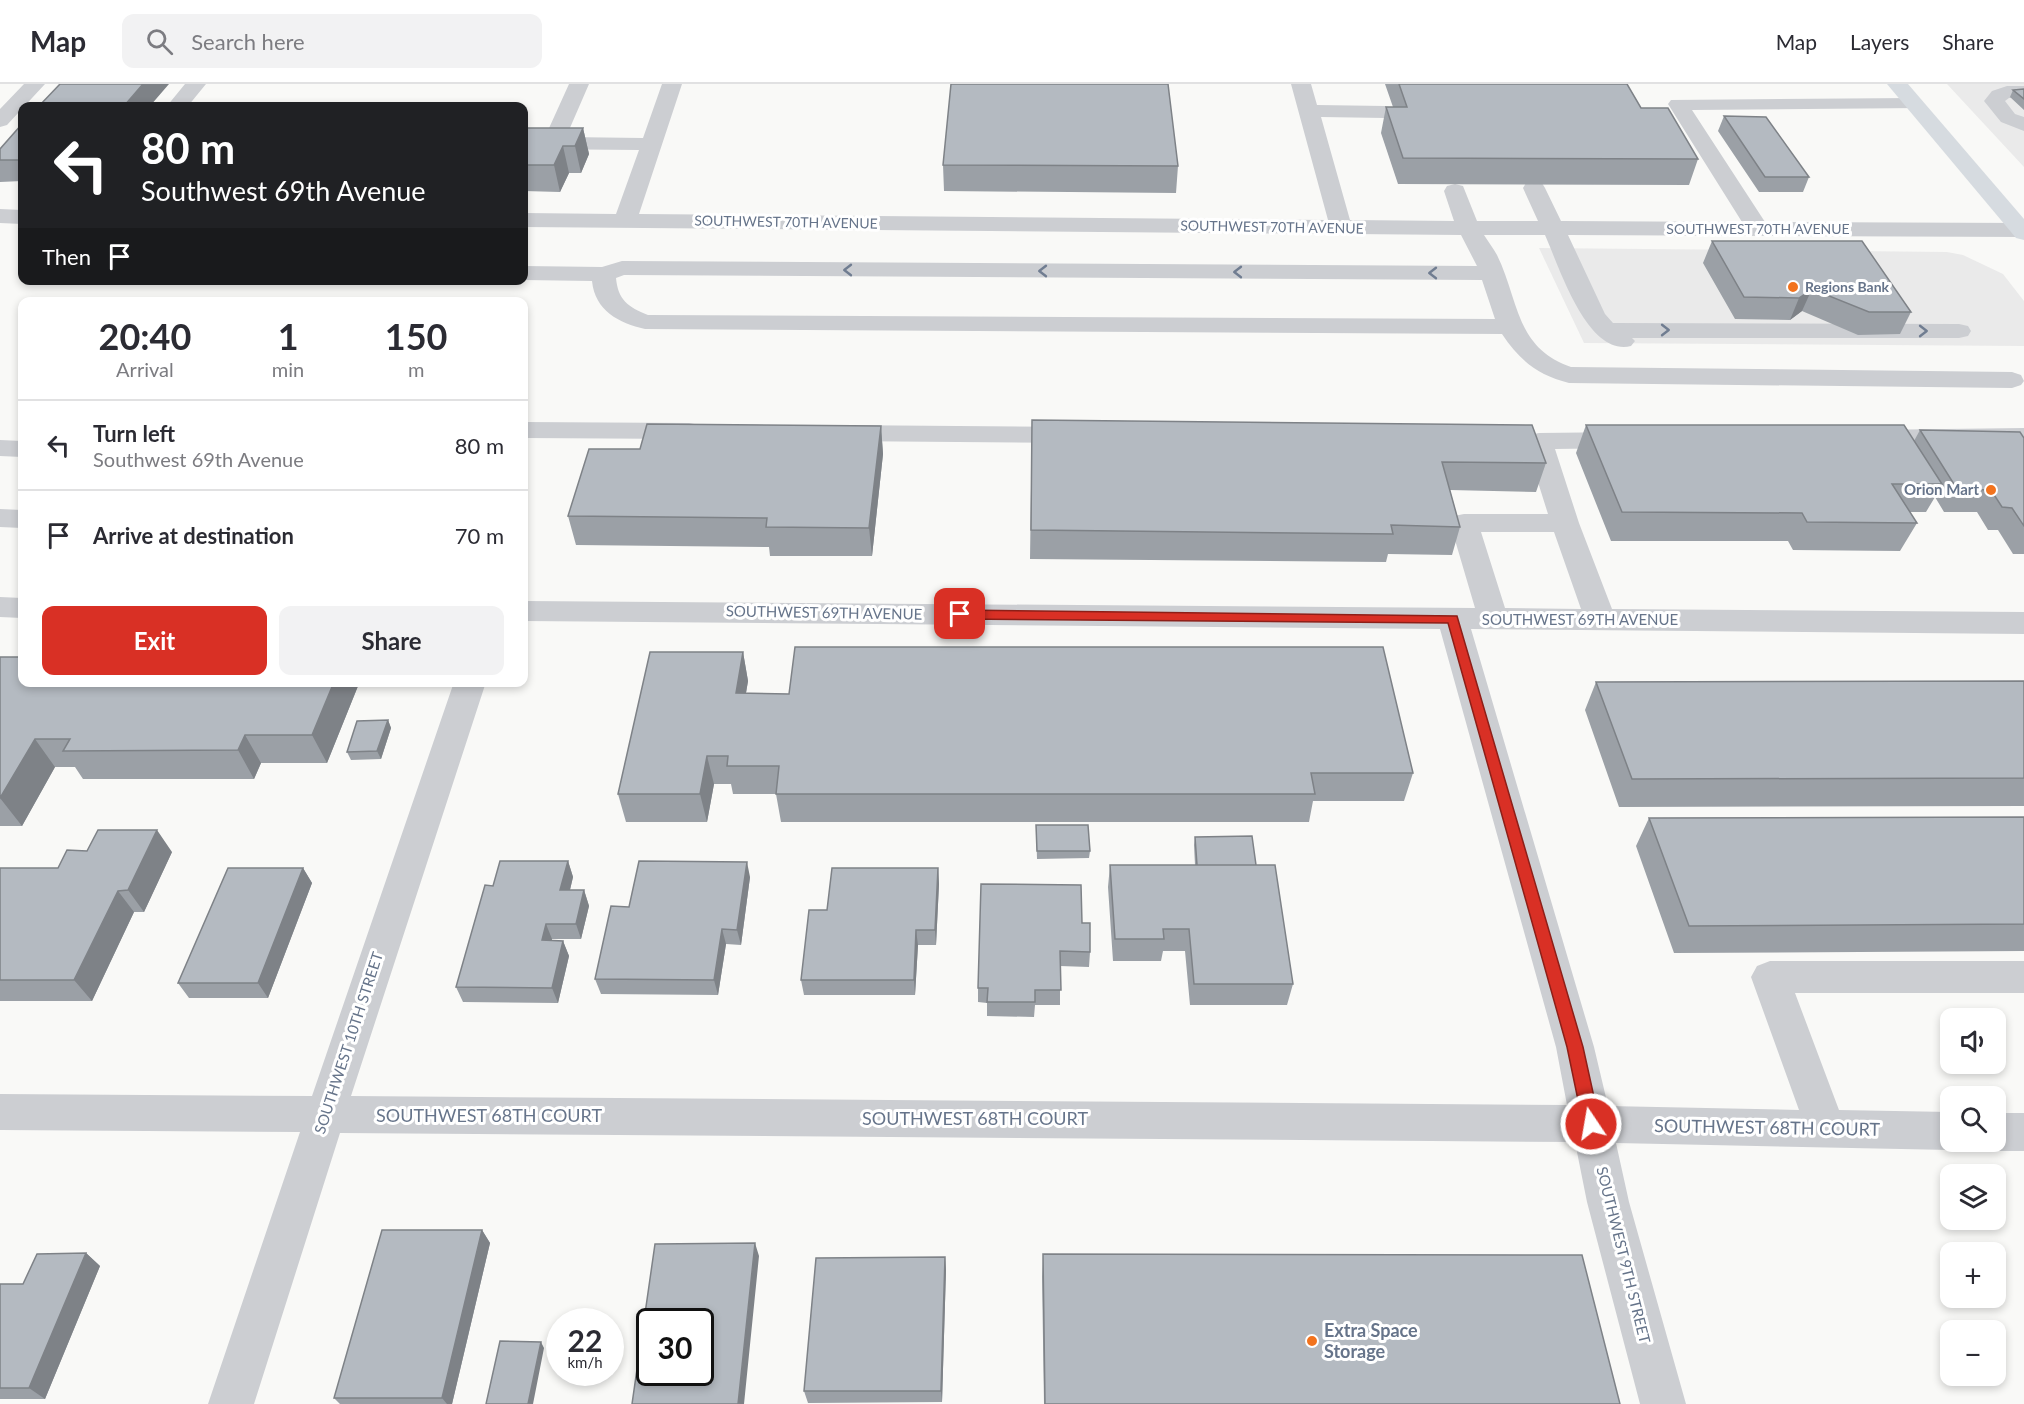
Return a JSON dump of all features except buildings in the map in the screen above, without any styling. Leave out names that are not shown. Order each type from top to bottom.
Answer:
[{"type":"main road","points":[[1897,84],[2023,230]]},
{"type":"street","points":[[0,121],[35,84]]},
{"type":"street","points":[[180,102],[196,84]]},
{"type":"street","points":[[553,143],[579,84]]},
{"type":"street","points":[[625,221],[672,84]]},
{"type":"street","points":[[1301,84],[1341,227]]},
{"type":"street","points":[[2024,92],[2003,93],[1994,101],[2008,118],[2024,125]]},
{"type":"street","points":[[1758,229],[1678,104],[1913,104]]},
{"type":"street","points":[[1308,111],[1384,112]]},
{"type":"street","points":[[528,143],[652,144]]},
{"type":"street","points":[[1534,188],[1594,316],[1614,335],[1959,331]]},
{"type":"street","points":[[1455,191],[1468,228],[1485,255],[1510,327],[1523,350],[1549,369],[1569,375],[2012,380]]},
{"type":"street","points":[[0,216],[18,216]]},
{"type":"street","name":"SOUTHWEST 70TH AVENUE","points":[[528,220],[1553,229],[2023,230]]},
{"type":"street","points":[[528,273],[604,274],[622,268],[1491,273]]},
{"type":"street","points":[[604,274],[604,292],[618,312],[645,322],[1510,327]]},
{"type":"street","points":[[528,430],[715,432]]},
{"type":"street","points":[[811,433],[1099,435]]},
{"type":"street","points":[[1847,438],[2024,436]]},
{"type":"street","points":[[1601,621],[1565,523],[1528,440],[1646,440]]},
{"type":"street","points":[[0,448],[18,448]]},
{"type":"street","points":[[0,518],[18,519]]},
{"type":"street","points":[[1493,620],[1464,523],[1565,523]]},
{"type":"street","points":[[0,607],[18,608]]},
{"type":"street","name":"SOUTHWEST 69TH AVENUE","points":[[528,611],[2024,623]]},
{"type":"street","name":"SOUTHWEST 9TH STREET","points":[[1453,619],[1575,1047],[1608,1202],[1662,1404]]},
{"type":"street","name":"SOUTHWEST 10TH STREET","points":[[231,1404],[348,1043],[468,687]]},
{"type":"street","points":[[1826,1129],[1770,977],[2024,977]]},
{"type":"street","name":"SOUTHWEST 68TH COURT","points":[[0,1112],[1591,1124],[1940,1131]]},
{"type":"street","points":[[2006,1132],[2024,1132]]},
{"type":"shaded area","points":[[1947,84],[2024,84],[2024,167]]},
{"type":"shaded area","points":[[1539,248],[1947,252],[1963,255],[2003,274],[2024,301],[2024,346],[1584,343]]},
{"type":"place","name":"Regions Bank","points":[[1793,287]]},
{"type":"place","name":"Orion Mart","points":[[1991,490]]},
{"type":"place","name":"Extra Space Storage","points":[[1312,1341]]},
{"type":"route","points":[[960,614],[1453,619],[1575,1047],[1591,1124]]}]
